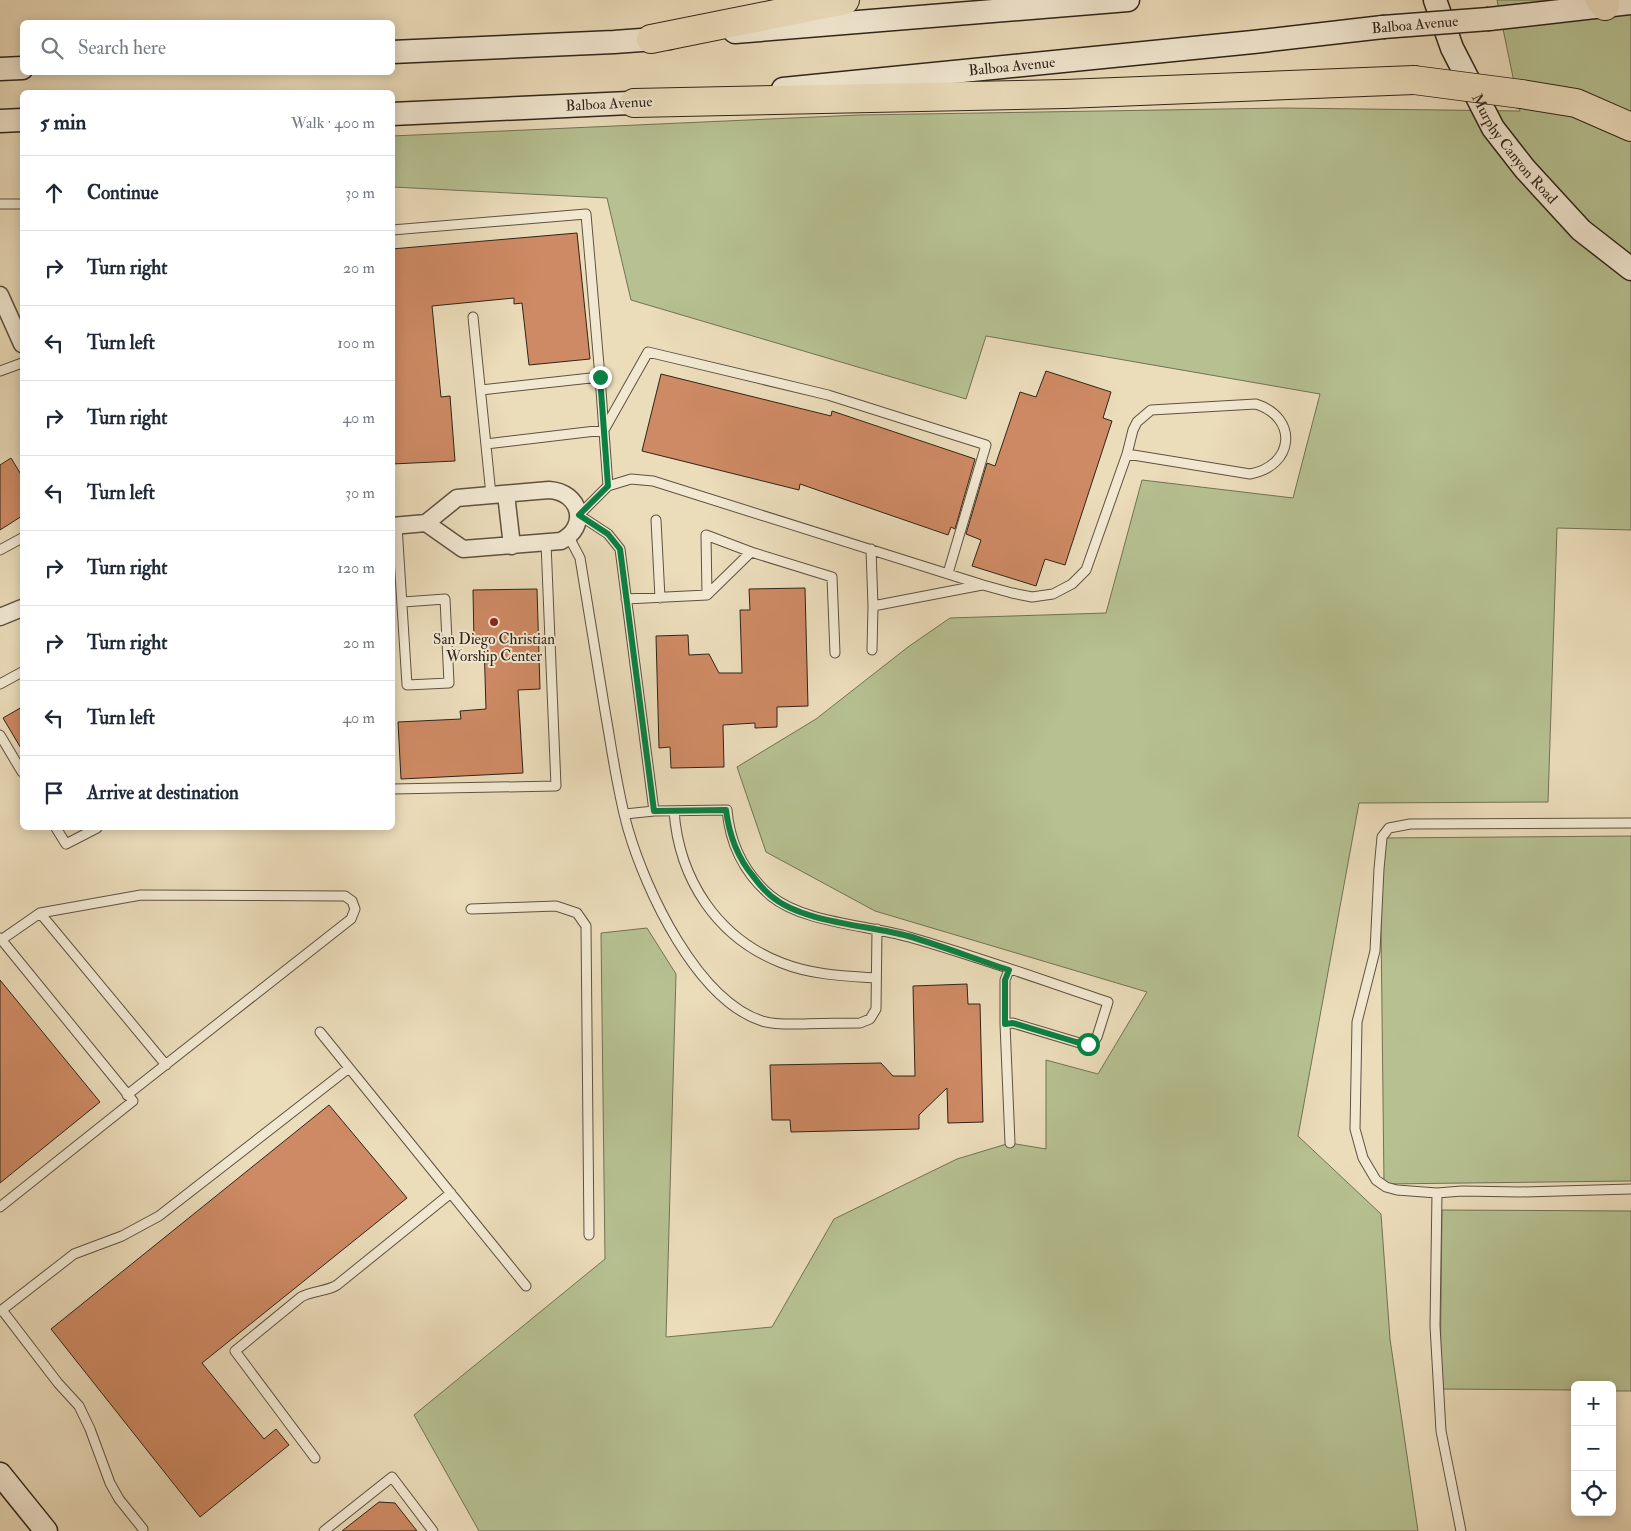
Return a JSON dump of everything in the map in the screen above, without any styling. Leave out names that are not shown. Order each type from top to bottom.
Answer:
[{"type":"highway","points":[[651,39],[845,0]]},
{"type":"highway","points":[[634,103],[1065,94],[1414,80],[1576,103],[1631,126]]},
{"type":"main road","points":[[395,52],[651,39],[1128,0]]},
{"type":"main road","name":"Murphy Canyon Road","points":[[1435,0],[1452,48],[1493,128],[1525,169],[1581,230],[1631,269]]},
{"type":"main road","name":"Balboa Avenue","points":[[395,114],[634,103],[1243,43],[1383,27],[1489,19],[1612,3]]},
{"type":"main road","points":[[0,69],[20,68]]},
{"type":"main road","points":[[0,121],[20,120]]},
{"type":"main road","points":[[0,1474],[46,1531]]},
{"type":"street","points":[[0,295],[20,340]]},
{"type":"street","points":[[395,526],[426,524],[457,498],[558,491],[572,499],[579,515],[575,531],[561,542],[463,549],[426,524]]},
{"type":"street","points":[[499,495],[512,546]]},
{"type":"street","points":[[0,618],[20,609]]},
{"type":"lane","points":[[0,204],[20,204]]},
{"type":"lane","points":[[395,230],[586,214],[608,486]]},
{"type":"lane","points":[[473,317],[486,444],[499,495]]},
{"type":"lane","points":[[604,430],[648,352],[828,395],[986,445],[948,573]]},
{"type":"lane","points":[[0,371],[20,364]]},
{"type":"lane","points":[[481,390],[600,377]]},
{"type":"lane","points":[[654,811],[620,549],[608,534],[579,515],[608,486],[630,479],[653,481],[983,585],[1032,597],[1053,594],[1072,584],[1086,570],[1127,454],[1133,430],[1137,422],[1151,410],[1256,404],[1267,408],[1276,415],[1282,424],[1286,436],[1285,447],[1280,458],[1262,472],[1250,474],[1127,454]]},
{"type":"lane","points":[[486,444],[604,430]]},
{"type":"lane","points":[[656,520],[660,598]]},
{"type":"lane","points":[[395,526],[397,585],[403,602],[407,685],[449,683],[445,600],[403,602]]},
{"type":"lane","points":[[707,595],[706,535],[752,552],[832,577],[835,652]]},
{"type":"lane","points":[[569,537],[580,558],[617,784],[625,814],[632,838],[662,911],[692,964],[708,984],[742,1012],[762,1021],[778,1024],[860,1023],[870,1019],[876,1009],[877,929]]},
{"type":"lane","points":[[0,550],[20,539]]},
{"type":"lane","points":[[395,790],[556,786],[546,543]]},
{"type":"lane","points":[[871,549],[872,650]]},
{"type":"lane","points":[[626,599],[707,595],[752,552]]},
{"type":"lane","points":[[873,606],[983,585]]},
{"type":"lane","points":[[0,684],[20,673]]},
{"type":"lane","points":[[0,735],[20,769]]},
{"type":"lane","points":[[625,814],[674,810],[726,810],[729,830],[748,871],[772,897],[788,906],[830,920],[909,937],[1108,1002],[1097,1037],[1093,1043],[1083,1044],[1013,1023],[1005,1024]]},
{"type":"lane","points":[[674,810],[680,849],[693,884],[719,920],[737,936],[762,954],[784,964],[831,974],[876,978]]},
{"type":"lane","points":[[1631,823],[1410,824],[1389,828],[1382,835],[1378,869],[1375,952],[1357,1022],[1354,1130],[1363,1158],[1376,1180],[1386,1187],[1397,1190],[1437,1193],[1462,1191],[1631,1190]]},
{"type":"lane","points":[[57,830],[66,844],[93,830]]},
{"type":"lane","points":[[0,1207],[132,1101],[127,1095],[1,939],[40,913],[141,895],[345,896],[352,901],[355,909],[351,919],[127,1095]]},
{"type":"lane","points":[[471,908],[556,906],[568,908],[577,913],[586,926],[589,1235]]},
{"type":"lane","points":[[40,913],[166,1064]]},
{"type":"lane","points":[[1009,970],[1005,980],[1005,1024],[1010,1143]]},
{"type":"lane","points":[[320,1032],[526,1286]]},
{"type":"lane","points":[[143,1530],[119,1499],[110,1483],[79,1406],[58,1383],[1,1311],[74,1254],[122,1236],[160,1216],[349,1068]]},
{"type":"lane","points":[[315,1458],[235,1351],[302,1297],[338,1286],[451,1193]]},
{"type":"lane","points":[[1437,1193],[1435,1326],[1441,1431],[1461,1531]]},
{"type":"lane","points":[[324,1531],[392,1477],[433,1531]]},
{"type":"green space","points":[[1497,0],[1631,0],[1631,530],[1557,528],[1548,802],[1359,803],[1298,1136],[1381,1214],[1390,1339],[1418,1531],[479,1531],[414,1415],[605,1259],[601,933],[647,928],[676,974],[666,1337],[772,1327],[834,1219],[957,1159],[1010,1143],[1046,1149],[1046,1060],[1098,1074],[1147,992],[875,911],[766,852],[737,767],[816,719],[908,647],[950,618],[1106,613],[1142,480],[1293,498],[1320,394],[986,336],[966,399],[631,300],[607,198],[395,187],[395,136],[859,115],[1284,108],[1520,111]]},
{"type":"green space","points":[[1631,836],[1631,1181],[1384,1184],[1380,838]]},
{"type":"green space","points":[[1442,1210],[1631,1211],[1631,1391],[1616,1391],[1616,1381],[1571,1381],[1571,1390],[1440,1389]]},
{"type":"building","points":[[577,233],[590,359],[529,365],[522,303],[514,304],[514,298],[432,306],[441,397],[450,396],[455,461],[395,464],[395,249]]},
{"type":"building","points":[[1046,371],[1111,392],[1103,418],[1112,421],[1065,565],[1045,559],[1036,586],[972,566],[981,540],[966,534],[987,463],[995,466],[1020,392],[1036,397]]},
{"type":"building","points":[[661,374],[831,416],[832,411],[975,459],[955,529],[951,527],[948,535],[800,484],[799,490],[642,451]]},
{"type":"building","points":[[11,458],[20,473],[20,517],[0,530],[0,465]]},
{"type":"building","points":[[805,588],[808,706],[777,707],[777,727],[755,728],[755,723],[723,725],[724,767],[671,768],[670,747],[659,748],[656,636],[688,635],[689,655],[709,654],[719,673],[742,673],[740,610],[750,610],[749,589]]},
{"type":"building","points":[[537,589],[540,689],[518,690],[523,773],[401,779],[398,722],[461,719],[460,711],[486,709],[484,642],[474,642],[473,590]]},
{"type":"building","points":[[20,708],[20,747],[3,718]]},
{"type":"building","points":[[0,980],[100,1102],[0,1183]]},
{"type":"building","points":[[967,984],[968,1004],[980,1004],[983,1122],[948,1123],[947,1088],[919,1115],[919,1129],[791,1132],[790,1120],[772,1120],[770,1065],[881,1063],[893,1076],[915,1076],[913,986]]},
{"type":"building","points":[[329,1105],[407,1198],[202,1363],[264,1439],[276,1429],[289,1445],[200,1517],[51,1329]]},
{"type":"building","points":[[379,1502],[395,1503],[417,1531],[342,1531]]},
{"type":"place","name":"San Diego Christian Worship Center","points":[[494,622]]},
{"type":"route","points":[[600,377],[608,486],[579,515],[608,534],[620,549],[654,811],[726,810],[729,830],[741,859],[748,871],[772,897],[809,914],[909,937],[1009,970],[1005,980],[1005,1024],[1013,1023],[1088,1044]]}]
